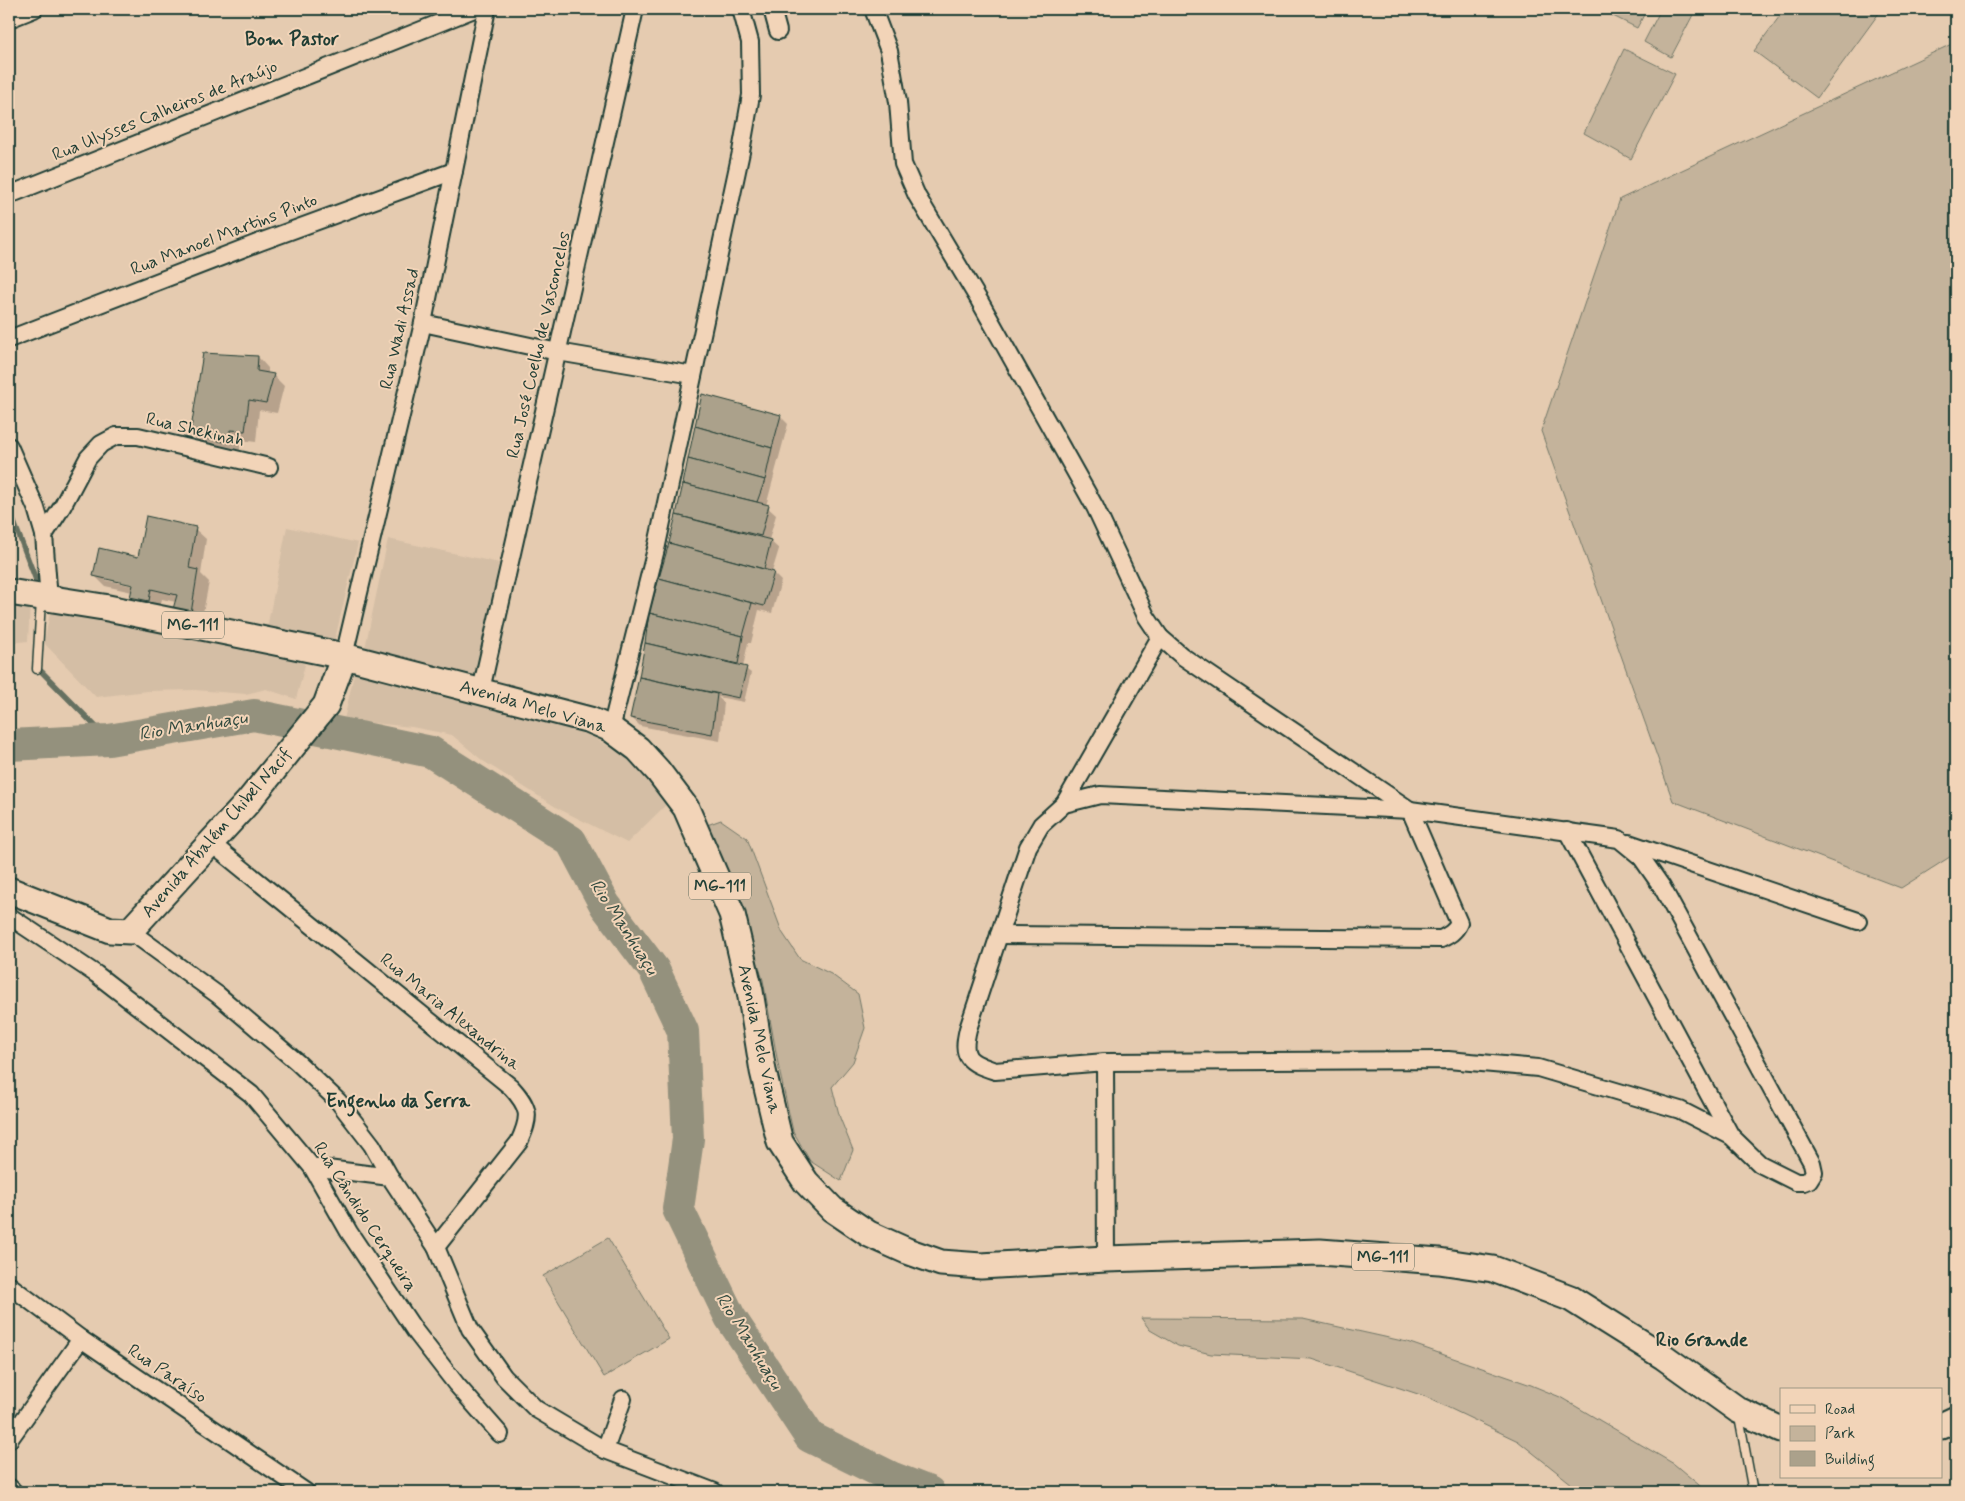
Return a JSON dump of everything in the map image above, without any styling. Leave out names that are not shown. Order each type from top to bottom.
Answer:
[{"type":"main road","name":"Avenida Melo Viana","points":[[31,596],[103,607],[344,656],[481,690],[590,720],[611,729],[638,749],[658,771],[686,808],[732,914],[750,991],[763,1071],[780,1142],[806,1182],[832,1209],[869,1234],[907,1251],[941,1263],[980,1266],[1106,1259]]},
{"type":"main road","name":"Avenida Abalém Chibel Nacif","points":[[130,931],[212,844],[326,705],[344,656]]},
{"type":"main road","points":[[9,890],[110,930],[130,931]]},
{"type":"main road","name":"MG-111","points":[[1106,1259],[1320,1252],[1439,1262],[1494,1269],[1570,1298],[1664,1357],[1738,1410],[1780,1430]]},
{"type":"main road","points":[[1942,1426],[1956,1419]]},
{"type":"street","points":[[9,19],[34,9]]},
{"type":"street","name":"Rua Ulysses Calheiros de Araújo","points":[[9,195],[474,9]]},
{"type":"street","name":"Rua Wadi Assad","points":[[344,656],[423,323],[487,9]]},
{"type":"street","name":"Rua José Coelho de Vasconcelos","points":[[481,690],[635,9]]},
{"type":"street","points":[[611,729],[657,546],[741,152],[751,95],[750,42],[741,9]]},
{"type":"street","points":[[772,9],[778,31]]},
{"type":"street","points":[[873,9],[890,59],[898,102],[903,164],[917,196],[979,300],[1095,507],[1146,616],[1160,637],[1182,656],[1410,810],[1459,923],[1457,929],[1441,939],[999,935]]},
{"type":"street","name":"Rua Manoel Martins Pinto","points":[[9,340],[260,242],[454,171]]},
{"type":"street","points":[[423,323],[558,352],[693,375]]},
{"type":"street","name":"Rua Shekinah","points":[[44,535],[62,507],[88,458],[101,444],[116,436],[138,436],[269,467]]},
{"type":"street","points":[[9,446],[36,508],[44,535],[31,596]]},
{"type":"street","points":[[1160,637],[1064,804],[1041,825],[1028,847],[964,1046],[969,1059],[979,1066],[995,1071],[1105,1062],[1448,1060],[1538,1068],[1680,1110],[1731,1136],[1760,1164],[1796,1182],[1809,1180],[1814,1172],[1812,1162],[1662,887],[1641,857],[1620,839]]},
{"type":"street","points":[[1064,804],[1100,795],[1410,810],[1568,831],[1620,839],[1858,921]]},
{"type":"street","points":[[1568,831],[1731,1136]]},
{"type":"street","name":"Rua Maria Alexandrina","points":[[212,844],[511,1087],[524,1102],[528,1124],[519,1142],[436,1248]]},
{"type":"street","name":"Rua Cândido Cerqueira","points":[[9,916],[96,974],[251,1094],[312,1167],[349,1232],[415,1331],[456,1384],[500,1434]]},
{"type":"street","points":[[130,931],[218,995],[297,1062],[338,1101],[372,1145],[390,1177],[436,1248],[470,1329],[504,1377],[536,1410],[605,1450],[715,1492]]},
{"type":"street","points":[[1105,1062],[1106,1259]]},
{"type":"street","points":[[312,1167],[390,1177]]},
{"type":"street","name":"Rua Paraíso","points":[[9,1285],[81,1339],[306,1492]]},
{"type":"street","points":[[9,1440],[81,1339]]},
{"type":"street","points":[[605,1450],[623,1399]]},
{"type":"street","points":[[9,1487],[14,1492]]},
{"type":"lane","points":[[31,596],[36,669]]},
{"type":"lane","points":[[1738,1410],[1753,1492]]},
{"type":"shaded area","points":[[287,527],[358,543],[334,643],[267,628]]},
{"type":"shaded area","points":[[388,539],[499,563],[474,684],[364,653]]},
{"type":"shaded area","points":[[9,599],[30,604],[28,641],[9,643]]},
{"type":"shaded area","points":[[51,608],[291,656],[305,665],[296,699],[266,689],[246,694],[195,690],[148,691],[96,697],[44,643]]},
{"type":"shaded area","points":[[354,674],[464,695],[589,735],[631,759],[671,800],[627,843],[559,809],[483,761],[452,735],[412,727],[344,720]]},
{"type":"green space","points":[[1614,9],[1647,9],[1637,28],[1611,15]]},
{"type":"green space","points":[[1661,9],[1696,9],[1671,57],[1644,42]]},
{"type":"green space","points":[[1785,9],[1882,9],[1817,98],[1754,51]]},
{"type":"green space","points":[[1956,42],[1956,853],[1901,888],[1673,801],[1541,431],[1620,199]]},
{"type":"green space","points":[[1624,49],[1675,74],[1631,159],[1584,133]]},
{"type":"green space","points":[[721,820],[747,838],[782,932],[800,959],[831,974],[858,994],[865,1028],[853,1062],[832,1087],[840,1118],[853,1150],[841,1181],[810,1161],[793,1131],[779,1069],[763,980],[734,889],[707,825]]},
{"type":"green space","points":[[608,1238],[669,1339],[604,1377],[543,1276]]},
{"type":"green space","points":[[1141,1318],[1303,1319],[1407,1342],[1560,1397],[1674,1464],[1699,1485],[1703,1492],[1582,1492],[1518,1441],[1424,1396],[1312,1359],[1211,1354],[1178,1346],[1150,1330]]},
{"type":"building","points":[[203,353],[258,356],[257,371],[274,374],[266,403],[249,400],[245,431],[230,430],[229,443],[190,435]]},
{"type":"building","points":[[702,394],[781,415],[772,448],[695,426]]},
{"type":"building","points":[[695,426],[772,448],[765,480],[688,459]]},
{"type":"building","points":[[688,459],[765,480],[757,502],[683,484]]},
{"type":"building","points":[[683,484],[769,505],[761,536],[676,515]]},
{"type":"building","points":[[676,515],[771,540],[764,569],[669,543]]},
{"type":"building","points":[[146,516],[196,527],[189,568],[198,570],[191,613],[173,609],[177,595],[151,589],[149,601],[130,597],[133,585],[93,576],[99,548],[138,557]]},
{"type":"building","points":[[669,543],[774,572],[764,606],[659,578]]},
{"type":"building","points":[[659,578],[752,603],[743,636],[649,613]]},
{"type":"building","points":[[649,613],[743,636],[738,664],[645,643]]},
{"type":"building","points":[[645,643],[747,667],[739,698],[639,677]]},
{"type":"building","points":[[639,677],[717,694],[712,734],[630,718]]},
{"type":"waterway","points":[[9,509],[36,580],[36,590]]},
{"type":"waterway","points":[[42,672],[109,740]]},
{"type":"waterway","name":"Rio Manhuaçu","points":[[9,745],[109,740],[254,715],[431,752],[571,841],[605,905],[654,970],[683,1031],[688,1139],[678,1209],[730,1317],[810,1437],[893,1478],[929,1492]]},
{"type":"district","name":"Bom Pastor","points":[[292,39]]},
{"type":"district","name":"Engenho da Serra","points":[[398,1101]]},
{"type":"district","name":"Rio Grande","points":[[1702,1340]]}]
